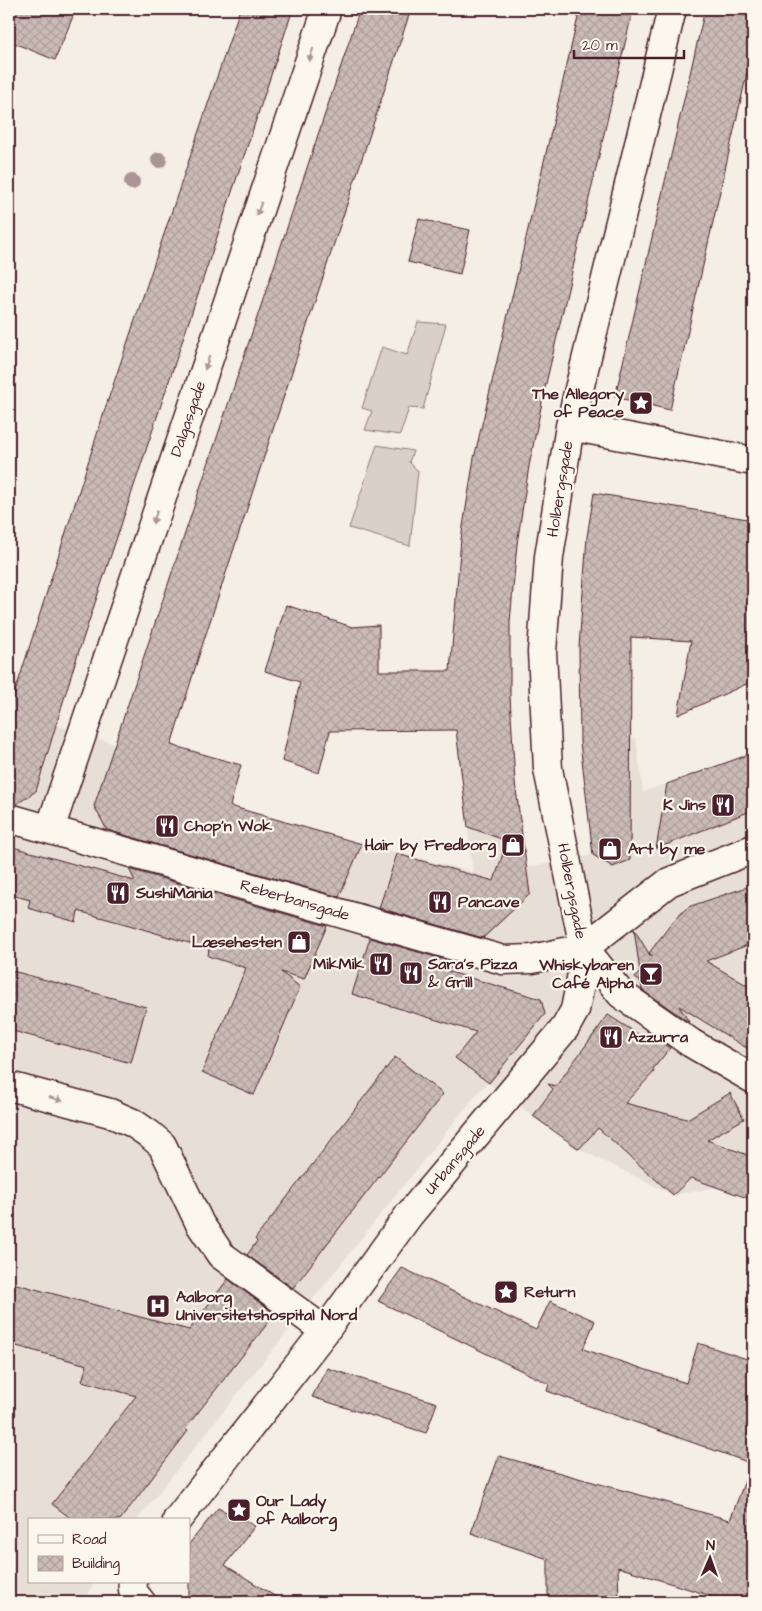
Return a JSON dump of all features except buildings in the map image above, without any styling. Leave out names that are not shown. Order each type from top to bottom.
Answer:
[{"type":"street","name":"Dalgasgade","points":[[50,829],[327,9]]},
{"type":"street","name":"Holbergsgade","points":[[584,948],[548,769],[542,652],[549,557],[570,426],[672,9]]},
{"type":"street","points":[[570,426],[753,461]]},
{"type":"street","name":"Reberbansgade","points":[[9,818],[503,960],[532,959],[584,948]]},
{"type":"street","points":[[753,849],[669,882],[584,948],[621,994],[691,1043],[753,1079]]},
{"type":"street","name":"Urbansgade","points":[[179,1518],[325,1331],[409,1215],[565,1028],[575,1010],[584,948]]},
{"type":"street","points":[[9,1086],[110,1113],[132,1123],[162,1145],[200,1224],[221,1255],[325,1331]]},
{"type":"shaded area","points":[[418,322],[446,324],[423,409],[409,408],[400,435],[365,430],[372,411],[362,408],[382,347],[407,355]]},
{"type":"shaded area","points":[[377,445],[413,451],[409,462],[418,471],[410,546],[349,528]]},
{"type":"shaded area","points":[[9,710],[115,744],[159,785],[330,835],[473,872],[463,788],[515,782],[527,867],[593,855],[580,742],[636,738],[643,792],[753,753],[753,1200],[718,1187],[673,1195],[579,1149],[488,1083],[478,1092],[139,1518],[28,1518],[28,1584],[93,1584],[84,1602],[9,1602]]},
{"type":"place","name":"The Allegory of Peace","points":[[641,403]]},
{"type":"place","name":"K Jins","points":[[723,805]]},
{"type":"place","name":"Chop'n Wok","points":[[167,826]]},
{"type":"place","name":"Hair by Fredborg","points":[[513,845]]},
{"type":"place","name":"Art by me","points":[[610,849]]},
{"type":"place","name":"SushiMania","points":[[118,893]]},
{"type":"place","name":"Pancave","points":[[440,902]]},
{"type":"place","name":"Læsehesten","points":[[299,942]]},
{"type":"place","name":"MikMik","points":[[381,964]]},
{"type":"place","name":"Sara's Pizza & Grill","points":[[411,973]]},
{"type":"place","name":"Whiskybaren Café Alpha","points":[[651,974]]},
{"type":"place","name":"Azzurra","points":[[611,1037]]},
{"type":"place","name":"Return","points":[[506,1292]]},
{"type":"place","name":"Aalborg Universitetshospital Nord","points":[[158,1306]]},
{"type":"place","name":"Our Lady of Aalborg","points":[[239,1510]]}]
